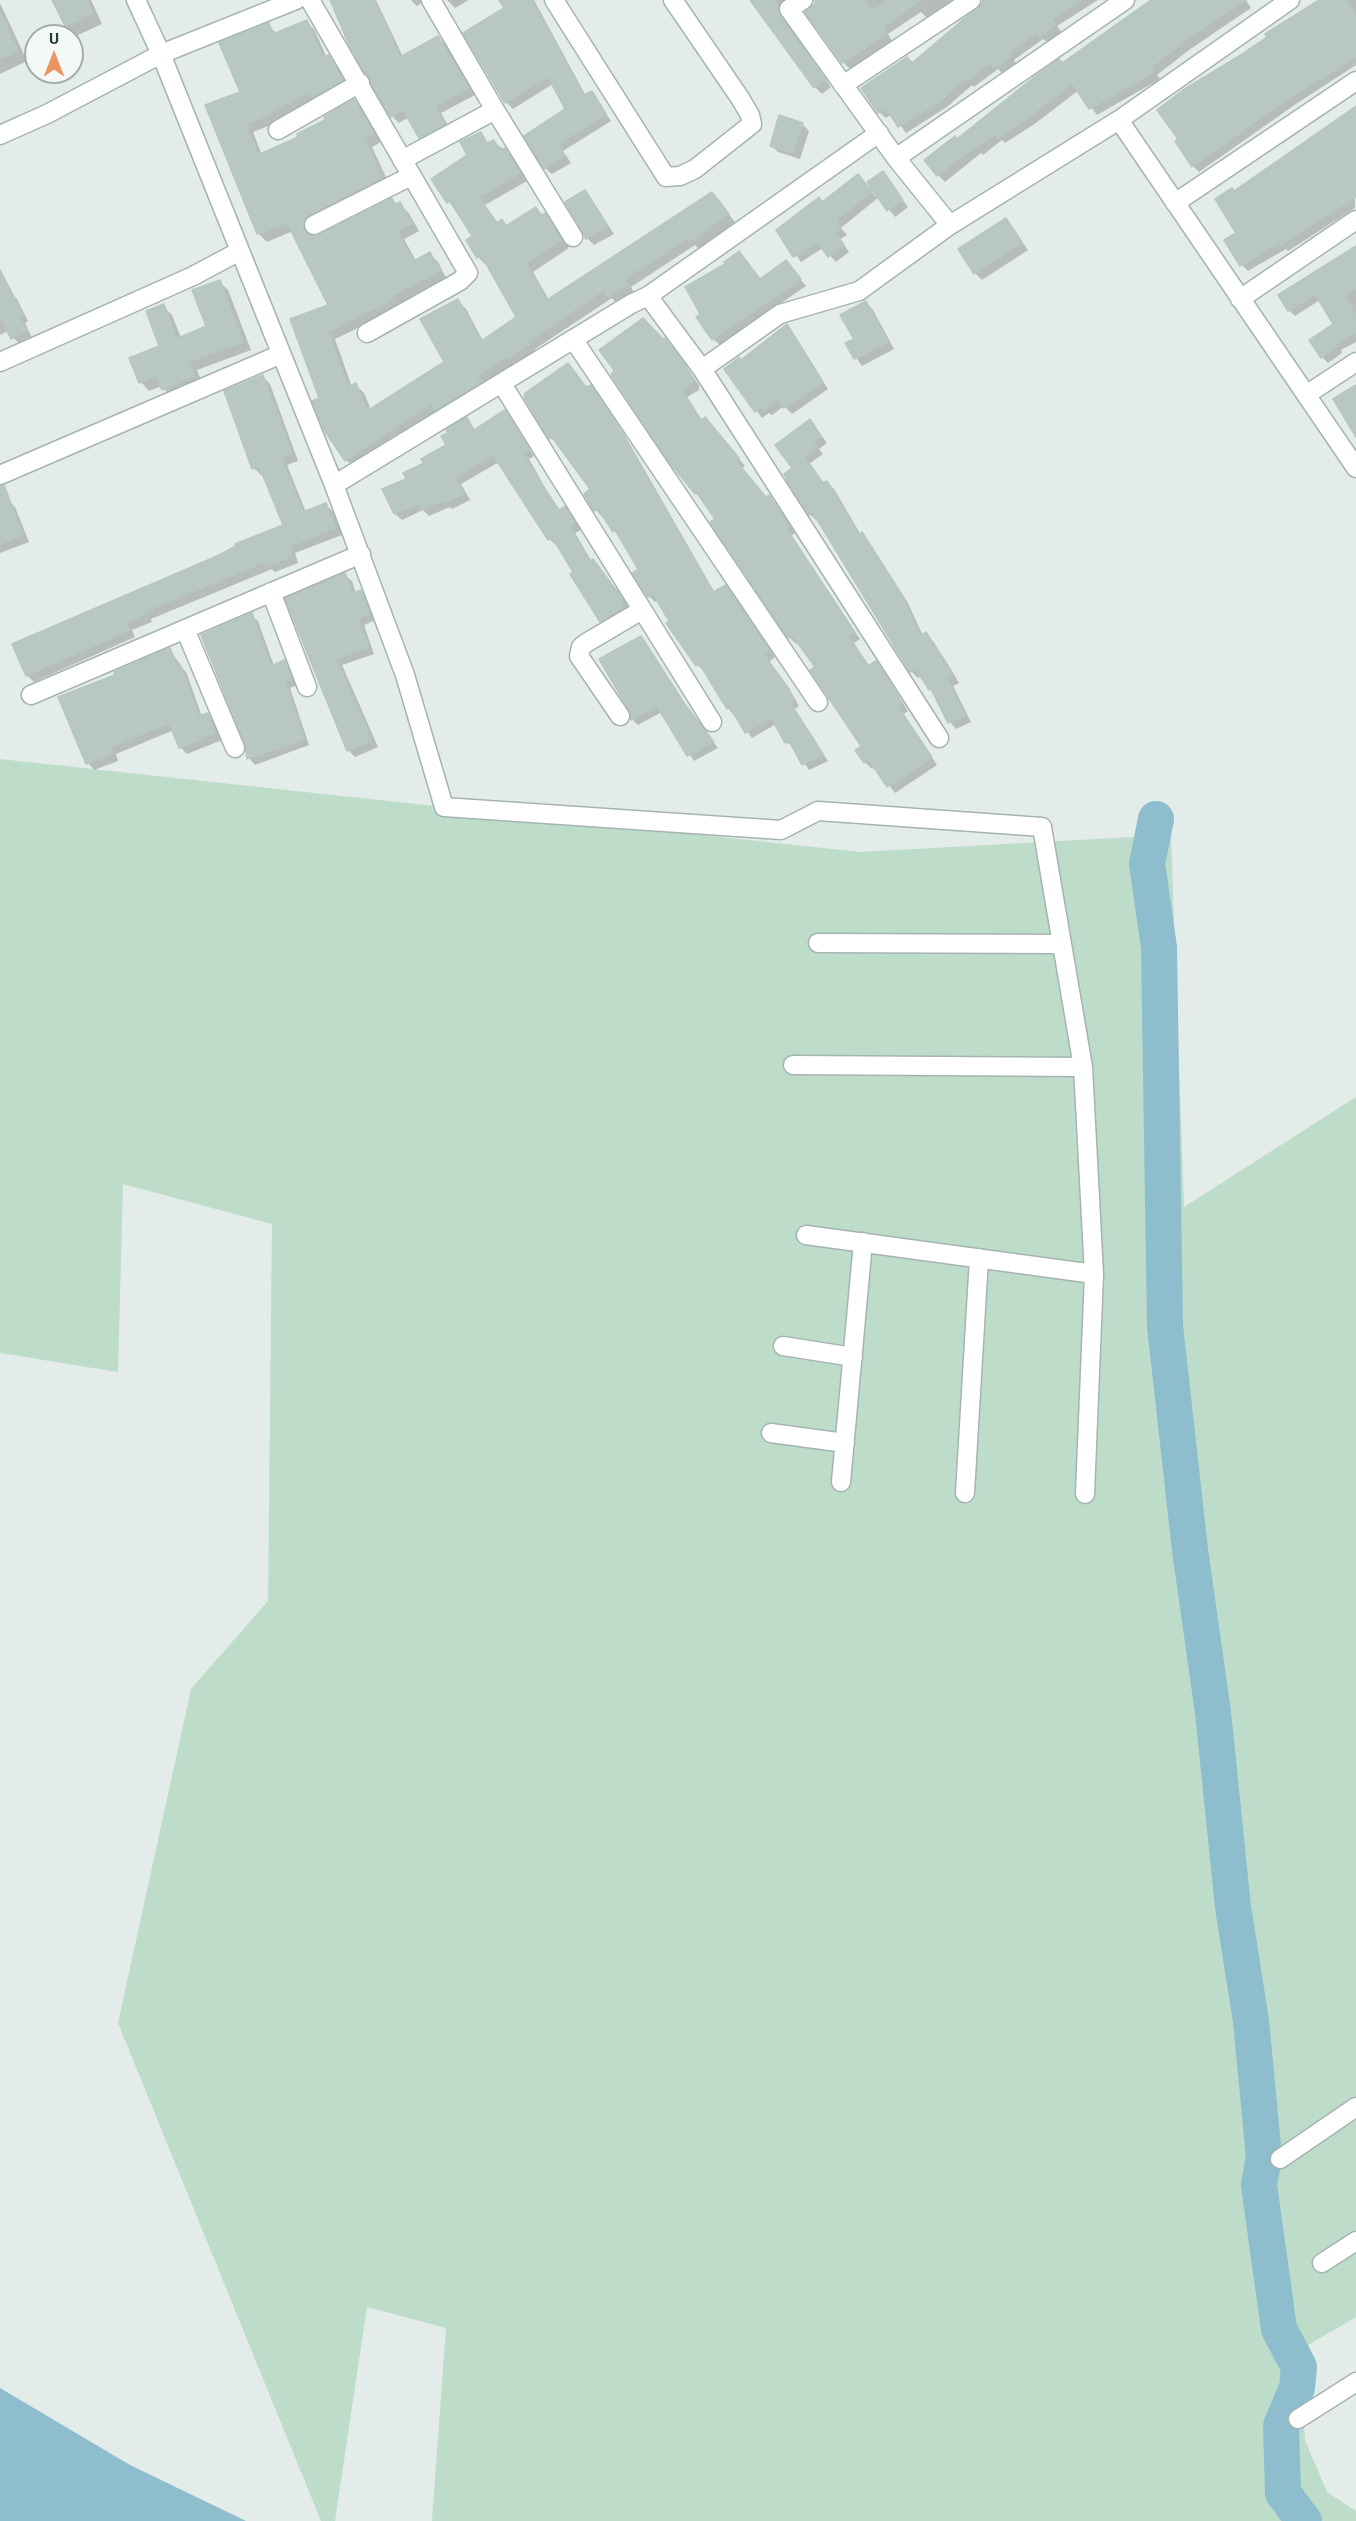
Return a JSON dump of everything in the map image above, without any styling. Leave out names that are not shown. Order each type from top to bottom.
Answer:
[{"type":"street","points":[[135,0],[160,54],[361,554],[405,675],[444,807],[781,830],[818,811],[1042,827],[1083,1067],[1094,1274],[1085,1494]]},
{"type":"street","points":[[0,135],[47,114],[160,54],[296,0]]},
{"type":"street","points":[[310,0],[468,273],[460,281],[367,333]]},
{"type":"street","points":[[431,0],[495,111],[573,237]]},
{"type":"street","points":[[554,0],[649,154],[666,177],[680,176],[695,169],[752,124],[750,115],[740,98],[673,0]]},
{"type":"street","points":[[843,85],[971,0]]},
{"type":"street","points":[[896,158],[1125,0]]},
{"type":"street","points":[[702,369],[780,314],[859,291],[950,225],[1119,120],[1290,0]]},
{"type":"street","points":[[791,3],[843,85],[896,158],[950,225]]},
{"type":"street","points":[[1175,203],[1356,81]]},
{"type":"street","points":[[278,130],[360,83]]},
{"type":"street","points":[[314,225],[495,111]]},
{"type":"street","points":[[1119,120],[1356,468]]},
{"type":"street","points":[[334,486],[573,339],[648,296],[879,133]]},
{"type":"street","points":[[1240,299],[1356,220]]},
{"type":"street","points":[[0,362],[193,276],[238,252]]},
{"type":"street","points":[[648,296],[702,369],[939,738]]},
{"type":"street","points":[[573,339],[818,702]]},
{"type":"street","points":[[0,475],[279,354]]},
{"type":"street","points":[[1306,395],[1356,362]]},
{"type":"street","points":[[502,384],[712,722]]},
{"type":"street","points":[[31,695],[361,554]]},
{"type":"street","points":[[272,592],[307,687]]},
{"type":"street","points":[[620,716],[579,656],[580,647],[642,610]]},
{"type":"street","points":[[185,629],[235,748]]},
{"type":"street","points":[[818,943],[1062,944]]},
{"type":"street","points":[[793,1065],[1083,1067]]},
{"type":"street","points":[[806,1234],[1094,1274]]},
{"type":"street","points":[[842,1482],[862,1242]]},
{"type":"street","points":[[965,1492],[979,1258]]},
{"type":"street","points":[[783,1346],[852,1357]]},
{"type":"street","points":[[771,1433],[845,1443]]},
{"type":"street","points":[[1280,2159],[1356,2107]]},
{"type":"street","points":[[1322,2264],[1356,2241]]},
{"type":"street","points":[[1298,2419],[1356,2382]]},
{"type":"green space","points":[[0,759],[860,852],[1171,835],[1184,1207],[1356,1097],[1356,2317],[1298,2351],[1305,2440],[1327,2492],[1356,2511],[1356,2521],[432,2521],[446,2328],[367,2307],[335,2521],[321,2521],[118,2023],[191,1689],[268,1601],[272,1224],[123,1184],[118,1372],[0,1353]]},
{"type":"water","points":[[0,2388],[130,2465],[246,2521],[0,2521]]},
{"type":"building","points":[[52,0],[87,0],[93,14],[70,24],[64,24]]},
{"type":"building","points":[[330,0],[374,0],[400,57],[438,36],[469,88],[435,106],[445,124],[419,138],[403,110],[390,117],[349,45]]},
{"type":"building","points":[[499,0],[532,0],[584,95],[592,91],[606,114],[558,144],[565,156],[544,169],[524,136],[565,109],[548,77],[505,103],[463,33],[504,8]]},
{"type":"building","points":[[750,0],[776,0],[780,16],[826,80],[814,88]]},
{"type":"building","points":[[819,0],[864,0],[872,11],[889,0],[922,0],[883,27],[887,33],[842,63],[805,12]]},
{"type":"building","points":[[986,0],[1082,0],[1052,19],[1056,25],[1039,37],[1036,33],[1008,53],[1011,56],[994,68],[991,63],[966,81],[965,79],[940,101],[898,127],[886,108],[878,113],[861,88],[907,57],[912,63]]},
{"type":"building","points":[[1151,0],[1246,0],[1182,43],[1152,67],[1154,72],[1089,109],[1072,83],[1029,117],[998,138],[995,134],[975,149],[974,147],[937,176],[924,160],[955,136],[957,139],[1059,59],[1062,63]]},
{"type":"building","points":[[1319,0],[1346,0],[1356,16],[1356,57],[1289,98],[1192,167],[1175,141],[1178,139],[1157,110],[1183,90],[1267,37],[1265,34]]},
{"type":"building","points":[[0,12],[18,51],[0,59]]},
{"type":"building","points":[[307,20],[323,57],[329,55],[343,80],[313,97],[311,92],[271,111],[272,114],[246,124],[258,155],[298,137],[297,134],[325,120],[324,117],[354,99],[374,134],[365,139],[383,178],[309,215],[304,219],[304,230],[308,235],[319,235],[392,198],[395,205],[400,202],[412,223],[397,231],[414,261],[430,252],[440,271],[391,296],[393,300],[328,331],[348,387],[356,383],[367,411],[444,362],[420,319],[458,299],[481,341],[516,317],[481,255],[477,258],[466,240],[472,236],[450,201],[447,203],[431,179],[467,155],[460,142],[481,132],[487,143],[494,140],[500,151],[505,148],[520,173],[479,197],[496,223],[502,219],[506,226],[536,207],[541,216],[545,213],[562,240],[526,263],[547,300],[712,192],[729,214],[689,242],[687,238],[624,279],[628,285],[608,297],[604,290],[528,341],[530,344],[477,376],[481,382],[435,410],[431,403],[345,461],[324,430],[312,401],[319,398],[290,319],[328,305],[287,223],[257,234],[205,105],[240,92],[219,43],[269,23],[273,34]]},
{"type":"building","points":[[1356,106],[1356,197],[1280,245],[1279,243],[1240,266],[1224,240],[1236,233],[1215,199],[1232,188],[1234,191]]},
{"type":"building","points":[[779,115],[803,123],[793,153],[770,146]]},
{"type":"building","points":[[883,171],[903,200],[887,211],[867,182]]},
{"type":"building","points":[[858,174],[872,192],[836,220],[841,228],[835,232],[844,245],[828,257],[817,242],[793,257],[776,230],[819,197],[822,202]]},
{"type":"building","points":[[585,190],[608,226],[586,239],[565,202]]},
{"type":"building","points":[[1006,218],[1022,242],[974,274],[958,249]]},
{"type":"building","points":[[1356,246],[1356,288],[1345,296],[1356,316],[1356,333],[1336,344],[1338,346],[1321,358],[1309,340],[1333,324],[1315,294],[1288,311],[1278,295]]},
{"type":"building","points":[[739,251],[760,279],[786,260],[801,279],[712,340],[696,317],[700,314],[685,287],[725,264],[724,262]]},
{"type":"building","points":[[0,270],[23,314],[19,316],[27,331],[11,339],[0,317]]},
{"type":"building","points":[[220,280],[243,342],[189,362],[195,376],[162,390],[156,376],[139,383],[129,358],[159,346],[146,311],[164,304],[176,339],[206,326],[192,290]]},
{"type":"building","points":[[866,301],[888,342],[854,359],[845,343],[854,339],[840,315]]},
{"type":"building","points":[[643,318],[663,339],[665,338],[685,365],[695,381],[682,390],[701,420],[705,417],[739,458],[736,461],[766,497],[769,495],[790,526],[786,528],[854,631],[848,636],[868,666],[876,661],[902,704],[898,707],[932,757],[887,787],[869,760],[864,763],[855,750],[861,746],[810,670],[815,667],[792,635],[788,638],[710,522],[715,519],[697,493],[695,494],[670,463],[611,375],[614,370],[599,350]]},
{"type":"building","points":[[787,324],[823,382],[784,408],[778,399],[764,410],[762,407],[755,412],[724,369],[739,357],[741,360]]},
{"type":"building","points":[[568,363],[586,387],[591,385],[618,426],[713,592],[726,585],[770,651],[764,655],[789,689],[794,699],[790,702],[792,706],[823,754],[802,765],[789,741],[785,743],[771,718],[745,733],[730,707],[727,709],[699,663],[696,666],[666,623],[669,621],[653,594],[648,597],[632,573],[638,569],[615,530],[613,532],[598,509],[594,511],[584,494],[590,489],[552,437],[549,439],[524,397],[525,393]]},
{"type":"building","points":[[263,375],[292,454],[281,458],[303,512],[326,503],[336,528],[289,546],[292,556],[266,566],[265,562],[151,609],[145,612],[146,614],[126,623],[129,630],[26,676],[12,644],[217,556],[236,546],[235,544],[283,525],[259,466],[252,469],[224,391]]},
{"type":"building","points":[[1356,385],[1356,437],[1333,399]]},
{"type":"building","points":[[505,410],[529,449],[523,452],[536,476],[559,510],[565,506],[575,523],[570,526],[590,561],[593,559],[624,601],[620,603],[623,608],[600,622],[570,574],[573,572],[552,537],[548,540],[493,455],[455,477],[464,493],[445,503],[443,500],[421,510],[418,504],[394,514],[382,489],[406,479],[403,473],[424,463],[421,459],[446,445],[441,436],[448,433],[446,430],[467,417],[474,430]]},
{"type":"building","points":[[810,419],[821,436],[813,442],[817,447],[804,456],[823,483],[827,481],[859,534],[862,532],[902,595],[920,636],[926,632],[953,676],[947,679],[965,715],[948,723],[931,689],[929,690],[916,669],[910,672],[813,513],[809,515],[788,482],[784,474],[792,468],[775,445]]},
{"type":"building","points":[[4,485],[23,535],[0,544],[0,486]]},
{"type":"building","points":[[345,573],[353,593],[361,590],[370,614],[358,618],[369,647],[336,659],[372,740],[347,751],[285,598]]},
{"type":"building","points":[[252,613],[271,666],[285,660],[292,678],[285,681],[304,739],[247,759],[245,744],[201,635]]},
{"type":"building","points":[[641,636],[684,703],[714,742],[687,756],[657,706],[631,720],[629,710],[599,659]]},
{"type":"building","points":[[170,648],[178,667],[181,666],[199,716],[208,713],[216,733],[179,748],[169,723],[110,747],[113,754],[86,764],[58,697],[115,675],[114,672]]},
{"type":"waterway","points":[[1156,819],[1147,864],[1159,947],[1165,1326],[1190,1550],[1213,1712],[1233,1907],[1251,2021],[1264,2157],[1259,2185],[1279,2329],[1299,2367],[1297,2388],[1281,2426],[1283,2493],[1304,2521]]}]
